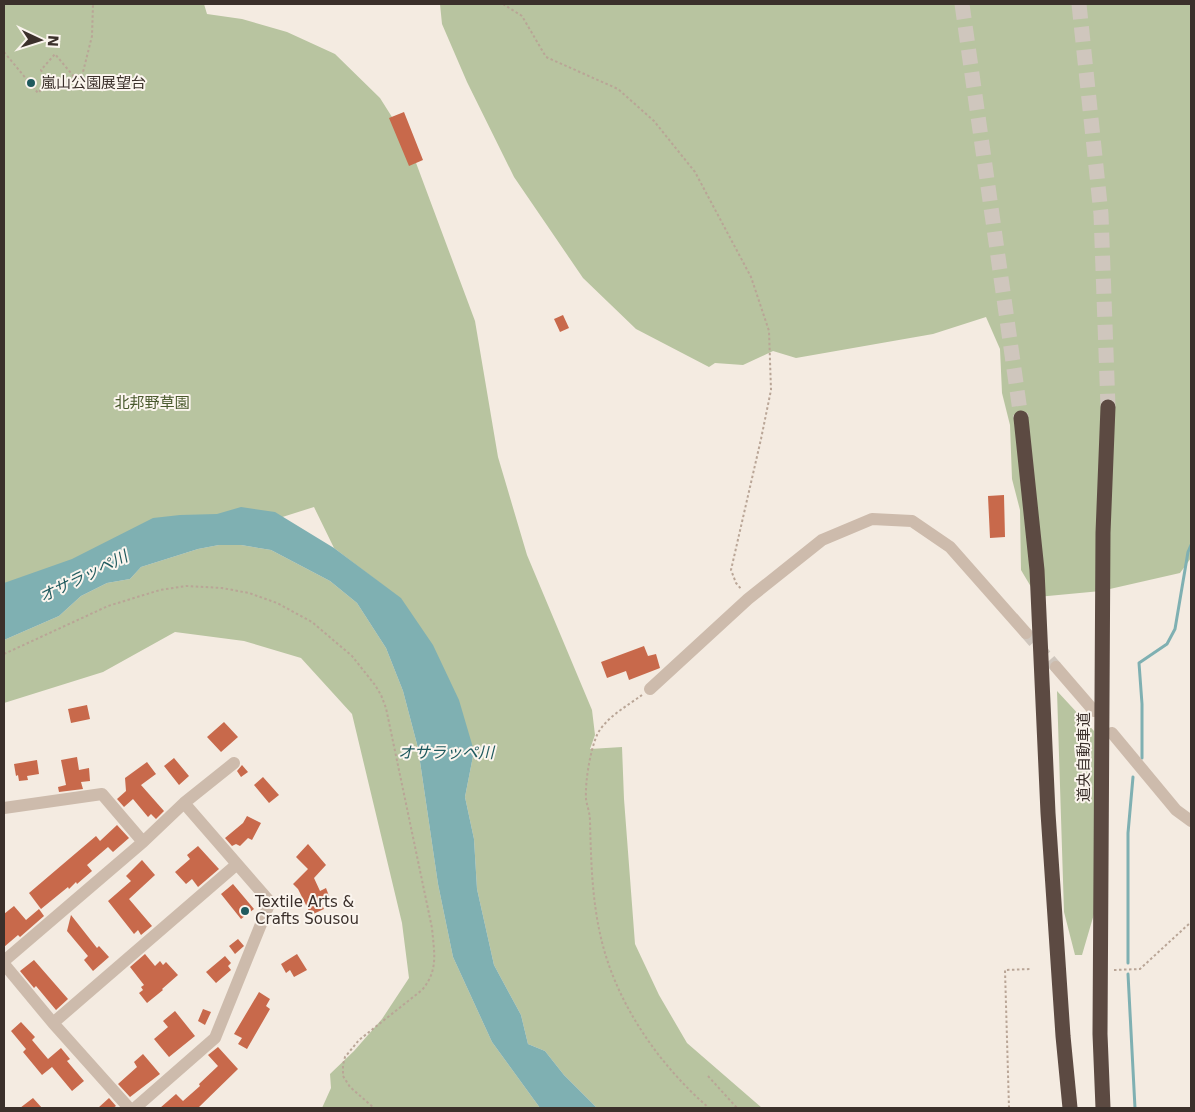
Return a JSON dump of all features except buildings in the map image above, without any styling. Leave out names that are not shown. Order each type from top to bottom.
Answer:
[{"type":"highway","name":"道央自動車道","points":[[1103,1108],[1100,1034],[1103,543],[1108,407]]},
{"type":"highway","points":[[1021,418],[1037,570],[1048,813],[1062,1026],[1070,1108]]},
{"type":"street","points":[[650,689],[748,599],[822,540],[872,519],[912,521],[950,547],[1026,633]]},
{"type":"street","points":[[1056,667],[1094,711]]},
{"type":"street","points":[[1112,733],[1176,810],[1191,821]]},
{"type":"street","points":[[129,1108],[53,1023],[4,962],[143,842],[184,803],[234,762]]},
{"type":"street","points":[[4,808],[102,794],[143,842]]},
{"type":"street","points":[[135,1108],[215,1038],[270,902],[184,803]]},
{"type":"street","points":[[53,1023],[236,865]]},
{"type":"path","points":[[4,52],[38,92],[48,82],[41,70],[55,54],[80,84],[92,36],[93,4]]},
{"type":"path","points":[[503,4],[522,16],[546,57],[618,89],[654,122],[695,172],[751,277],[769,331],[771,390],[762,439],[731,570],[736,583],[748,599]]},
{"type":"path","points":[[4,654],[108,606],[160,590],[186,586],[222,588],[249,593],[277,603],[312,622],[340,645],[364,671],[381,695],[386,708],[394,754],[432,928],[434,960],[430,980],[422,990],[359,1040],[345,1057],[343,1064],[344,1076],[350,1087],[374,1108]]},
{"type":"path","points":[[650,689],[603,726],[597,736],[588,773],[586,799],[590,817],[596,913],[609,965],[629,1009],[676,1076],[709,1108]]},
{"type":"path","points":[[1110,970],[1140,969],[1191,922]]},
{"type":"path","points":[[1009,1108],[1005,970],[1031,969]]},
{"type":"path","points":[[708,1076],[737,1108]]},
{"type":"green space","name":"北邦野草園","points":[[4,4],[204,4],[207,14],[242,19],[287,32],[335,54],[380,98],[409,144],[475,321],[498,457],[527,555],[592,710],[595,735],[590,749],[622,747],[635,944],[659,995],[687,1043],[762,1108],[597,1108],[564,1075],[545,1051],[528,1044],[521,1015],[494,965],[477,889],[474,839],[465,797],[474,751],[401,599],[334,548],[314,507],[4,605]]},
{"type":"green space","points":[[440,4],[1191,4],[1191,558],[1180,573],[1101,591],[1037,597],[1021,570],[1020,510],[1012,479],[1010,425],[1002,393],[1000,349],[986,317],[933,334],[796,358],[773,351],[743,365],[715,363],[709,367],[636,329],[583,278],[514,177],[467,82],[442,24]]},
{"type":"green space","points":[[219,545],[241,545],[271,550],[330,581],[357,603],[386,648],[403,691],[418,748],[438,884],[453,957],[492,1042],[540,1108],[322,1108],[331,1088],[330,1074],[354,1051],[382,1019],[409,978],[402,923],[352,714],[301,658],[244,641],[175,632],[103,672],[4,703],[4,640],[59,616],[81,596],[107,583],[130,579],[141,567],[198,549]]},
{"type":"green space","points":[[1057,691],[1094,731],[1094,914],[1082,955],[1075,955],[1064,912]]},
{"type":"water","name":"オサラッペ川","points":[[241,507],[275,512],[334,548],[401,598],[433,645],[459,700],[474,751],[465,797],[474,839],[477,889],[494,965],[521,1015],[528,1044],[545,1051],[564,1075],[597,1108],[540,1108],[492,1042],[453,957],[438,884],[418,748],[403,691],[386,648],[357,603],[330,581],[271,550],[241,545],[219,545],[198,549],[141,567],[130,579],[107,583],[81,596],[59,616],[4,640],[4,583],[72,559],[153,518],[217,514]]},
{"type":"waterway","points":[[1142,758],[1142,704],[1139,663],[1167,644],[1175,629],[1188,552],[1191,545]]},
{"type":"waterway","points":[[1128,963],[1128,833],[1133,777]]},
{"type":"waterway","points":[[1128,974],[1135,1108]]},
{"type":"tunnel","points":[[962,4],[1021,418]]},
{"type":"tunnel","points":[[1079,4],[1101,214],[1108,407]]},
{"type":"tunnel","points":[[1026,633],[1056,667]]},
{"type":"place","name":"嵐山公園展望台","points":[[31,83]]},
{"type":"place","name":"Textile Arts & Crafts Sousou","points":[[245,911]]}]
